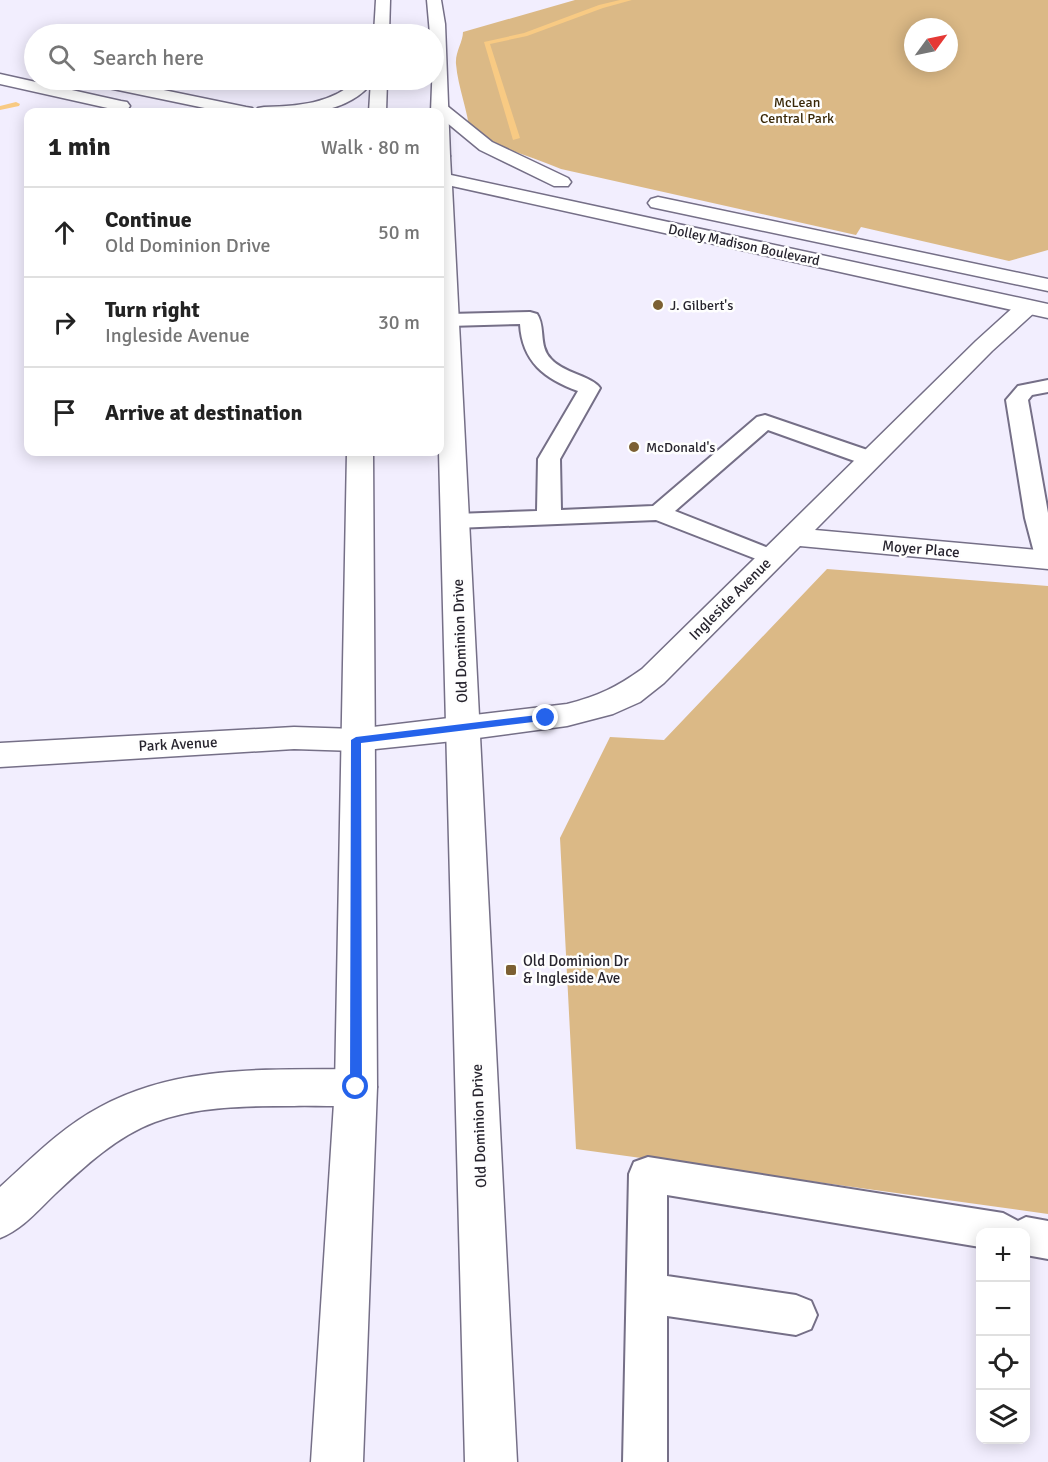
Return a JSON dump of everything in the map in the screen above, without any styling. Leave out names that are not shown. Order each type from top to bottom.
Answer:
[{"type":"main road","points":[[382,24],[383,0]]},
{"type":"main road","name":"Old Dominion Drive","points":[[434,0],[435,24]]},
{"type":"main road","points":[[0,79],[24,84]]},
{"type":"main road","points":[[49,90],[128,108]]},
{"type":"main road","points":[[142,90],[227,108]]},
{"type":"main road","points":[[311,108],[336,102],[357,90]]},
{"type":"main road","points":[[378,108],[379,90]]},
{"type":"main road","name":"Old Dominion Drive","points":[[439,90],[440,108]]},
{"type":"main road","points":[[444,112],[486,147],[561,182]]},
{"type":"main road","points":[[444,157],[464,161]]},
{"type":"main road","points":[[486,166],[583,187]]},
{"type":"main road","name":"Dolley Madison Boulevard","points":[[444,179],[889,277],[1041,306]]},
{"type":"main road","name":"Old Dominion Drive","points":[[444,190],[453,218],[448,320],[491,1462]]},
{"type":"main road","name":"Dolley Madison Boulevard","points":[[639,199],[1048,285]]},
{"type":"main road","points":[[487,206],[553,203]]},
{"type":"main road","points":[[889,277],[1010,288],[1037,289],[1048,285]]},
{"type":"main road","name":"Ingleside Avenue","points":[[356,740],[567,715],[602,706],[629,694],[653,676],[984,346],[1041,306]]},
{"type":"main road","points":[[337,1462],[356,1087],[357,504],[360,456]]},
{"type":"main road","name":"Moyer Place","points":[[783,547],[1048,560]]},
{"type":"main road","name":"Park Avenue","points":[[0,755],[294,738],[356,740]]},
{"type":"main road","points":[[0,1217],[90,1137],[115,1120],[140,1108],[192,1095],[220,1091],[356,1087]]},
{"type":"lane","points":[[448,320],[530,318],[531,346],[540,362],[557,374],[590,388],[549,459],[549,517]]},
{"type":"lane","points":[[1048,386],[1025,390],[1017,400],[1037,518],[1048,560]]},
{"type":"lane","points":[[659,513],[765,422],[871,459]]},
{"type":"lane","points":[[456,520],[659,513],[783,547]]},
{"type":"lane","points":[[645,1462],[648,1174],[976,1229]]},
{"type":"lane","points":[[1030,1237],[1048,1240]]},
{"type":"lane","points":[[647,1293],[796,1315]]},
{"type":"green space","name":"McLean Central Park","points":[[575,0],[1048,0],[1048,250],[1009,261],[861,227],[856,235],[561,169],[470,135],[456,64],[463,32]]},
{"type":"green space","points":[[827,569],[1048,586],[1048,1214],[576,1149],[560,838],[610,737],[664,740]]},
{"type":"waterway","points":[[516,138],[486,43],[525,35],[601,6],[629,0]]},
{"type":"waterway","points":[[0,108],[16,104]]},
{"type":"place","name":"J. Gilbert's","points":[[658,305]]},
{"type":"place","name":"McDonald's","points":[[634,447]]},
{"type":"place","name":"Old Dominion Dr & Ingleside Ave","points":[[511,970]]},
{"type":"route","points":[[356,1087],[356,740],[546,718]]}]
